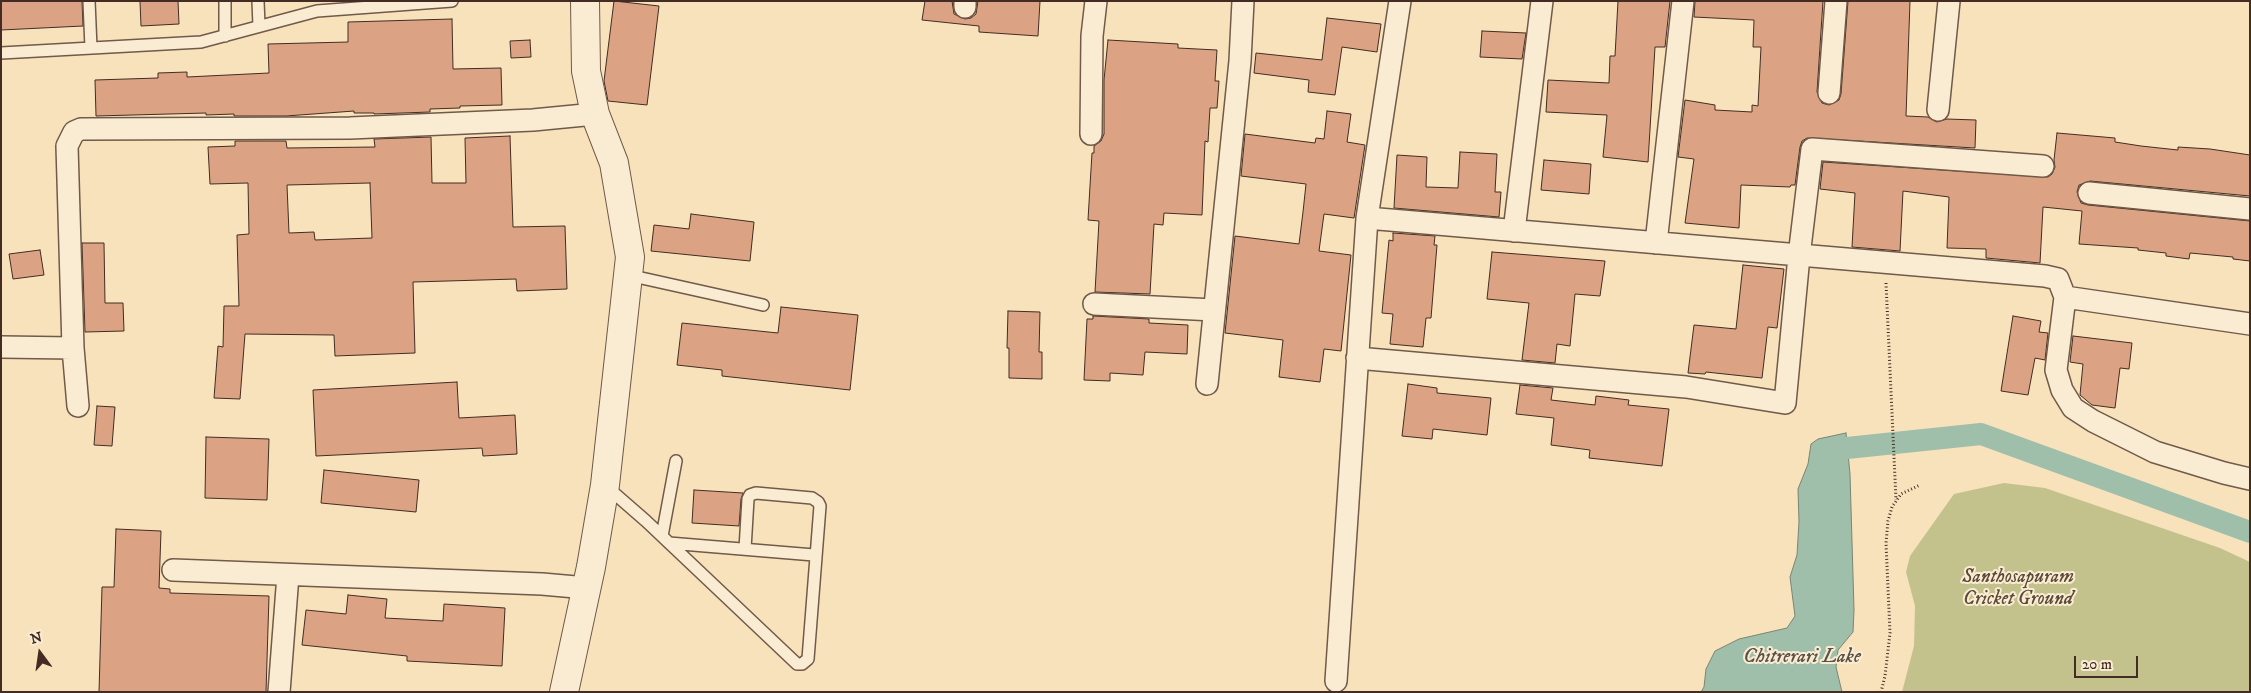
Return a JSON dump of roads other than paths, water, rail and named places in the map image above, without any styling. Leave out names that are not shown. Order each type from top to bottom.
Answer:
[{"type":"street","points":[[564,692],[587,588],[605,485],[630,257],[614,163],[595,114],[586,71],[584,1]]},
{"type":"street","points":[[1091,134],[1092,36],[1096,1]]},
{"type":"street","points":[[1207,384],[1240,61],[1243,1]]},
{"type":"street","points":[[1336,682],[1367,218],[1400,1]]},
{"type":"street","points":[[1514,231],[1542,1]]},
{"type":"street","points":[[1656,243],[1683,1]]},
{"type":"street","points":[[1829,93],[1836,1]]},
{"type":"street","points":[[1938,110],[1950,1]]},
{"type":"street","points":[[78,406],[73,348],[67,146],[74,132],[81,129],[350,128],[533,120],[595,114]]},
{"type":"street","points":[[1357,358],[1686,387],[1785,403],[1798,256],[1811,150],[1814,148],[2043,166]]},
{"type":"street","points":[[2089,192],[2250,209]]},
{"type":"street","points":[[1367,218],[2054,278],[2061,283],[2065,298],[2056,370],[2062,390],[2073,408],[2093,421],[2155,452],[2224,473],[2250,478]]},
{"type":"street","points":[[2065,298],[2250,324]]},
{"type":"street","points":[[1094,304],[1214,310]]},
{"type":"street","points":[[1,347],[73,348]]},
{"type":"street","points":[[173,570],[542,584],[587,588]]},
{"type":"street","points":[[279,692],[288,575]]},
{"type":"lane","points":[[89,1],[91,48]]},
{"type":"lane","points":[[225,1],[225,36]]},
{"type":"lane","points":[[258,1],[259,26]]},
{"type":"lane","points":[[1,53],[201,42],[317,11],[452,1]]},
{"type":"lane","points":[[628,275],[763,305]]},
{"type":"lane","points":[[665,539],[676,461]]},
{"type":"lane","points":[[605,485],[799,664],[808,660],[814,555],[820,506],[816,499],[756,493],[750,495],[748,498],[745,549]]},
{"type":"lane","points":[[665,539],[814,555]]},
{"type":"water","name":"Chitrerari Lake","points":[[1846,433],[1850,474],[1854,610],[1853,632],[1838,650],[1836,667],[1842,692],[1701,692],[1704,687],[1706,669],[1715,651],[1739,639],[1787,628],[1795,616],[1790,577],[1797,555],[1798,489],[1808,464],[1811,444],[1818,439]]},
{"type":"waterway","points":[[1847,448],[1981,434],[2250,532]]},
{"type":"park label","name":"Santhosapuram Cricket Ground","points":[[2018,589]]}]
